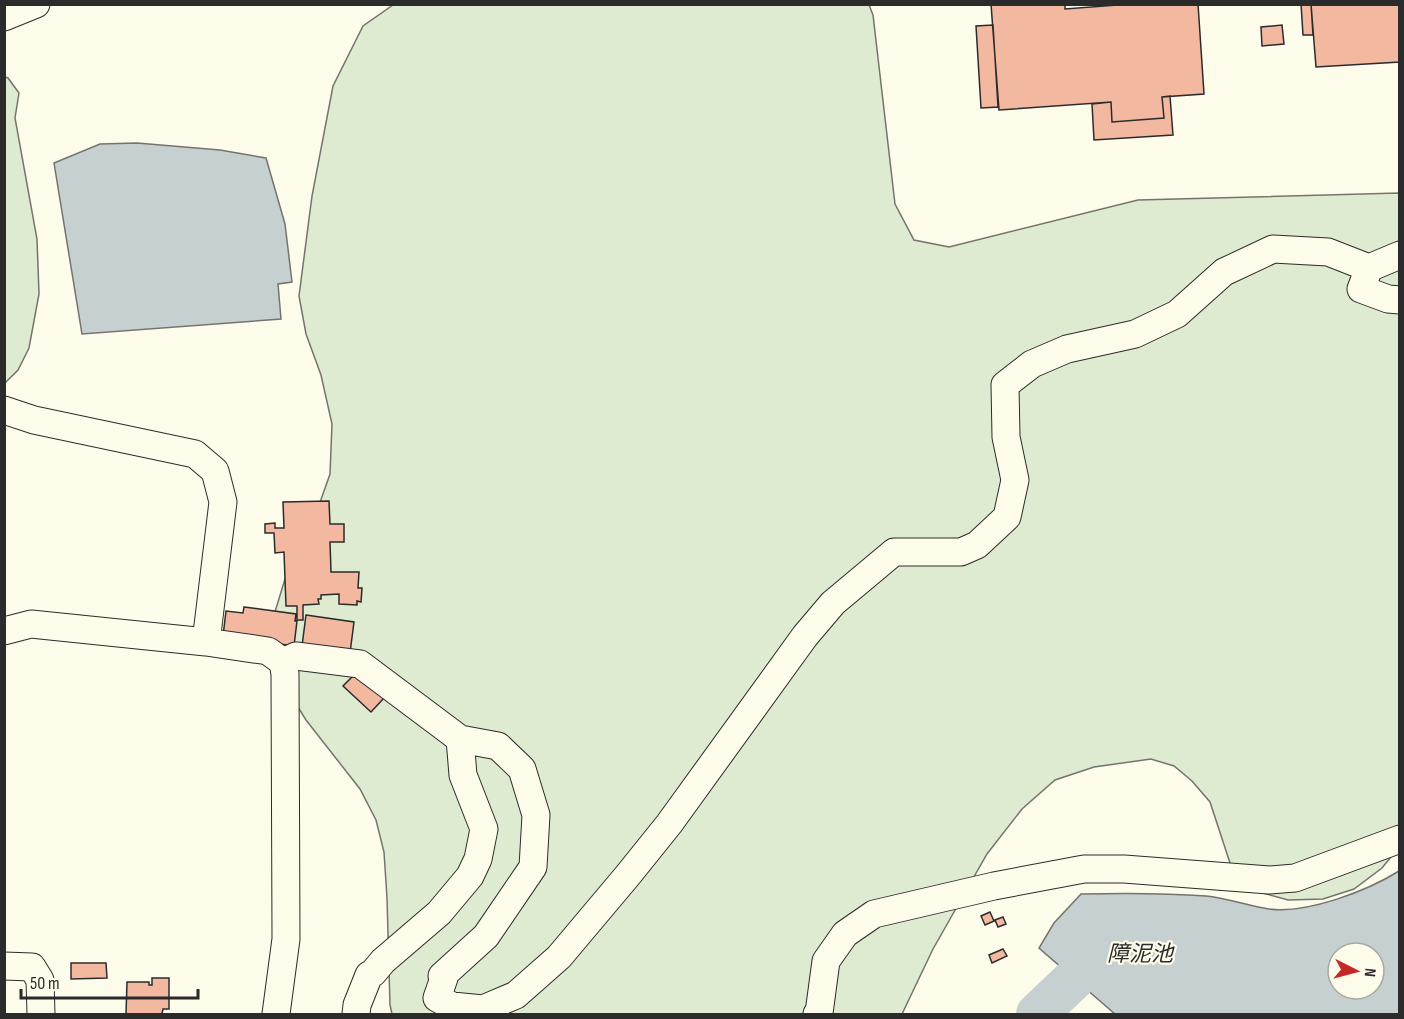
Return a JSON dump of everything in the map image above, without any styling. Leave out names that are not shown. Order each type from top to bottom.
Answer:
[{"type":"street","points":[[4,17],[36,4]]},
{"type":"street","points":[[283,662],[296,656],[360,664],[460,740],[498,746],[522,769],[537,815],[533,867],[486,936],[442,976],[444,978],[438,998],[452,1006],[483,1009],[516,995],[560,957],[669,824],[805,636],[833,603],[894,552],[961,552],[977,545],[1007,517],[1015,480],[1006,437],[1005,385],[1032,364],[1067,349],[1135,334],[1177,314],[1224,272],[1273,249],[1328,252],[1369,268],[1400,255]]},
{"type":"street","points":[[1369,268],[1361,289],[1388,299],[1400,300]]},
{"type":"street","points":[[4,410],[34,420],[195,454],[215,471],[223,502],[206,642]]},
{"type":"street","points":[[4,631],[31,624],[206,642],[268,651],[283,662],[285,674],[286,939],[276,1014]]},
{"type":"street","points":[[356,1014],[357,1005],[369,975],[439,913],[470,876],[478,859],[484,829],[463,776],[460,740]]},
{"type":"street","points":[[817,1014],[819,1013],[826,962],[845,934],[874,914],[994,886],[1084,869],[1124,869],[1269,880],[1295,878],[1400,839]]},
{"type":"street","points":[[4,966],[32,968],[40,980],[41,1014]]},
{"type":"green space","points":[[393,5],[869,5],[873,15],[895,204],[914,240],[949,247],[1138,200],[1399,193],[1399,847],[1382,868],[1354,889],[1323,899],[1288,900],[1263,893],[1231,866],[1210,802],[1192,781],[1174,766],[1151,759],[1094,767],[1055,780],[1022,809],[987,854],[933,949],[902,1014],[392,1014],[384,852],[376,820],[360,789],[306,720],[283,683],[274,615],[285,579],[318,508],[330,474],[332,424],[321,375],[306,334],[299,296],[312,196],[333,86],[363,26]]},
{"type":"green space","points":[[5,77],[19,93],[15,118],[37,239],[39,294],[29,348],[18,370],[5,383]]},
{"type":"water","points":[[137,143],[220,150],[266,158],[285,224],[292,282],[278,284],[281,319],[82,334],[54,163],[100,144]]},
{"type":"water","name":"障泥池","points":[[1399,871],[1399,1014],[1115,1014],[1039,948],[1054,923],[1081,894],[1206,896],[1261,908],[1284,910],[1318,904],[1371,886]]},
{"type":"building","points":[[991,4],[1065,4],[1065,9],[1131,4],[1198,4],[1204,94],[1162,97],[1164,118],[1112,122],[1111,102],[999,110]]},
{"type":"building","points":[[1301,4],[1311,4],[1313,35],[1303,35]]},
{"type":"building","points":[[1311,4],[1400,4],[1400,62],[1316,67]]},
{"type":"building","points":[[993,25],[998,107],[981,108],[976,26]]},
{"type":"building","points":[[1282,25],[1284,44],[1262,46],[1261,27]]},
{"type":"building","points":[[1170,96],[1173,135],[1094,140],[1092,104],[1111,102],[1112,122],[1164,118],[1162,97]]},
{"type":"building","points":[[329,501],[330,524],[344,524],[344,542],[330,542],[331,572],[359,572],[358,588],[362,588],[361,602],[357,601],[357,605],[339,604],[339,594],[321,595],[321,599],[318,599],[319,604],[303,605],[303,620],[297,620],[297,606],[286,606],[284,552],[275,553],[274,533],[265,533],[265,524],[275,523],[275,528],[284,528],[283,502]]},
{"type":"building","points":[[244,607],[296,614],[294,646],[223,636],[226,611],[243,613]]},
{"type":"building","points":[[306,615],[354,622],[350,653],[302,646]]},
{"type":"building","points":[[357,672],[384,698],[371,712],[343,686]]},
{"type":"building","points":[[990,912],[994,921],[985,925],[981,916]]},
{"type":"building","points":[[1003,917],[1006,924],[998,927],[995,920]]},
{"type":"building","points":[[1003,949],[1007,956],[992,963],[989,955]]},
{"type":"building","points":[[71,963],[106,963],[107,978],[71,979]]},
{"type":"building","points":[[152,978],[169,978],[169,1009],[163,1009],[162,1014],[126,1014],[127,982],[149,982],[149,985],[152,985]]},
{"type":"waterway","points":[[1037,1014],[1116,939]]}]
